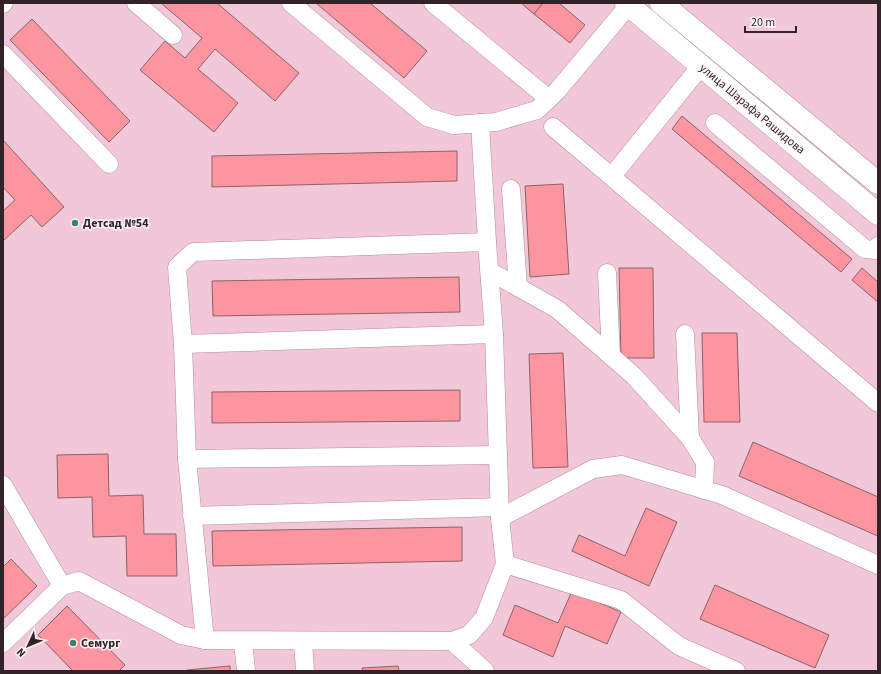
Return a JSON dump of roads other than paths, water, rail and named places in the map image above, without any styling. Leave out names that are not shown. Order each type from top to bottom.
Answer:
[{"type":"main road","points":[[661,3],[878,183]]},
{"type":"main road","name":"улица Шарафа Рашидова","points":[[628,4],[878,214]]},
{"type":"street","points":[[136,3],[174,35]]},
{"type":"street","points":[[292,3],[427,117],[454,125],[496,122],[537,110],[549,99],[628,4]]},
{"type":"street","points":[[433,3],[549,99]]},
{"type":"street","points":[[3,54],[109,164]]},
{"type":"street","points":[[612,176],[701,66]]},
{"type":"street","points":[[3,644],[62,586],[79,581],[181,635],[205,640],[452,641],[469,635],[484,618],[504,564],[500,512],[494,334],[480,123]]},
{"type":"street","points":[[715,123],[865,249],[875,250],[878,246]]},
{"type":"street","points":[[553,127],[878,403]]},
{"type":"street","points":[[511,189],[518,287]]},
{"type":"street","points":[[205,640],[187,459],[183,344],[177,267],[193,252],[487,242]]},
{"type":"street","points":[[490,272],[557,309],[634,376],[690,438],[705,462],[704,490]]},
{"type":"street","points":[[607,273],[610,356]]},
{"type":"street","points":[[183,344],[494,334]]},
{"type":"street","points":[[685,334],[690,438]]},
{"type":"street","points":[[187,459],[498,455]]},
{"type":"street","points":[[192,516],[500,512],[593,469],[622,465],[722,495],[878,565]]},
{"type":"street","points":[[3,485],[62,586]]},
{"type":"street","points":[[504,564],[621,600],[679,646],[736,671]]},
{"type":"street","points":[[243,641],[246,671]]},
{"type":"street","points":[[303,641],[305,671]]},
{"type":"street","points":[[452,641],[485,671]]},
{"type":"place","name":"Детсад №54","points":[[75,223]]},
{"type":"place","name":"Семург","points":[[73,643]]}]
